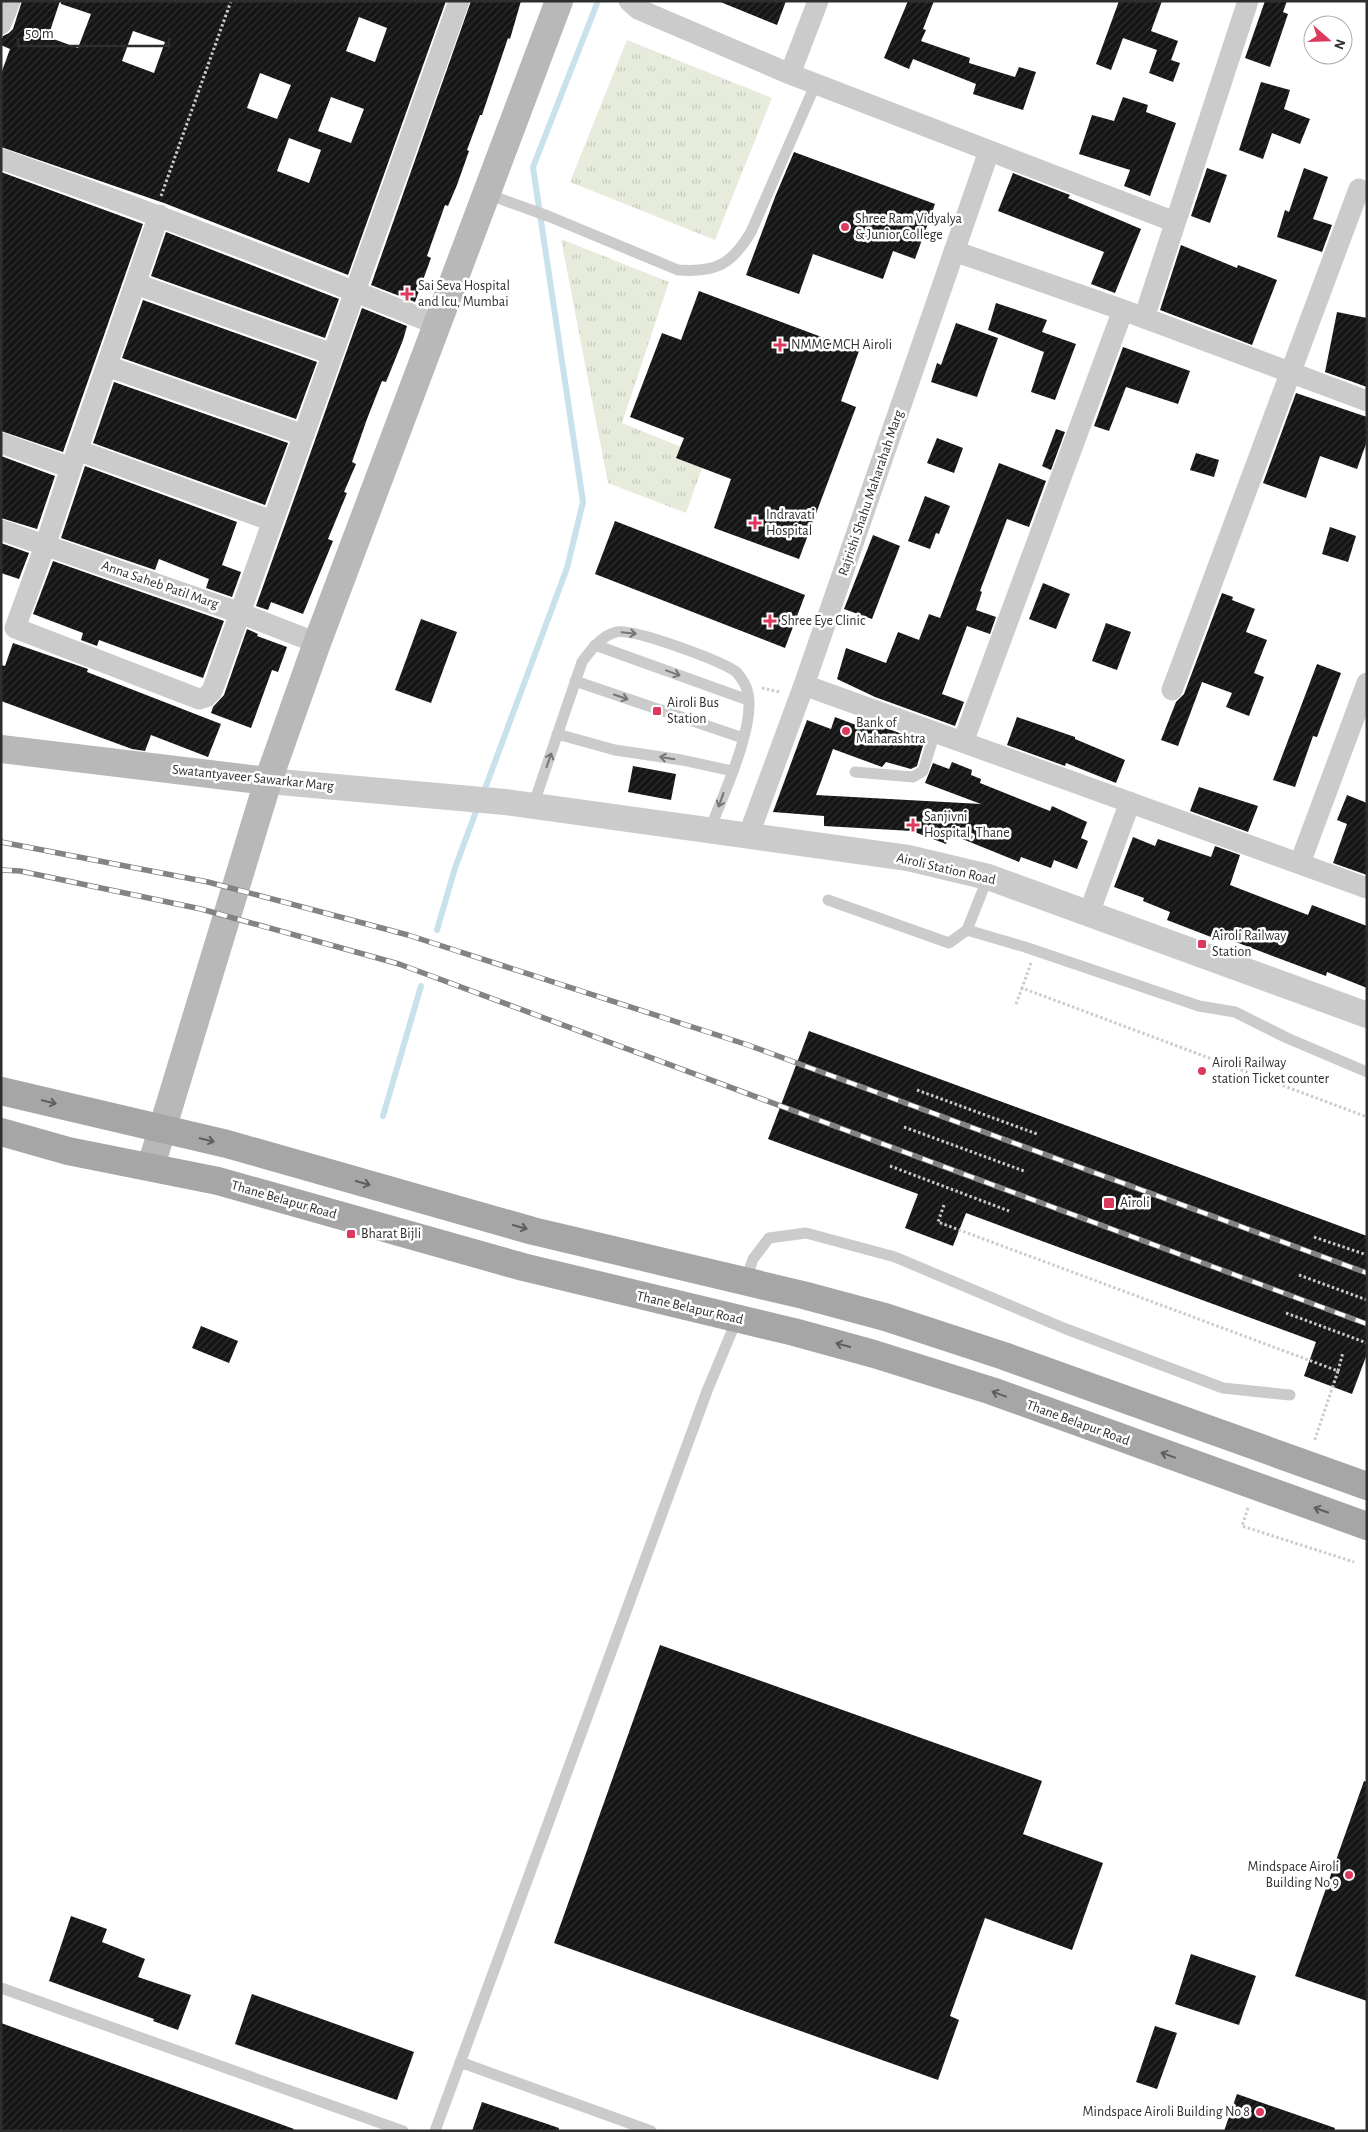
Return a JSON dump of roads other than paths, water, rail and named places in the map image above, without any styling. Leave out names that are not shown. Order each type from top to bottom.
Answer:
[{"type":"main road","points":[[151,1166],[268,781],[317,643],[438,325],[496,197],[559,1]]},
{"type":"main road","name":"Swatantyaveer Sawarkar Marg","points":[[1,749],[268,781]]},
{"type":"main road","points":[[1,1091],[227,1144],[533,1231],[884,1317],[1004,1356],[1367,1486]]},
{"type":"main road","name":"Thane Belapur Road","points":[[1,1132],[68,1151],[151,1166],[218,1181],[523,1268],[874,1354],[992,1391],[1367,1526]]},
{"type":"street","points":[[1,24],[10,1]]},
{"type":"street","points":[[157,215],[136,284],[45,546],[8,626],[199,699],[206,697],[212,691],[459,1]]},
{"type":"street","points":[[790,74],[818,1]]},
{"type":"street","points":[[1144,318],[1248,1]]},
{"type":"street","points":[[636,4],[790,74],[1175,222]]},
{"type":"street","name":"Rajrishi Shahu Maharahah Marg","points":[[749,834],[804,685],[988,151]]},
{"type":"street","points":[[1,159],[157,215],[438,325]]},
{"type":"street","points":[[1172,690],[1359,189]]},
{"type":"street","points":[[954,251],[1123,310],[1367,401]]},
{"type":"street","points":[[136,284],[332,354]]},
{"type":"street","points":[[963,742],[1123,310]]},
{"type":"street","points":[[107,366],[303,435]]},
{"type":"street","points":[[1,443],[74,459],[272,522]]},
{"type":"street","name":"Anna Saheb Patil Marg","points":[[1,530],[240,613],[317,643]]},
{"type":"street","points":[[1300,864],[1367,682]]},
{"type":"street","points":[[804,685],[1367,888]]},
{"type":"street","name":"Swatantyaveer Sawarkar Marg","points":[[268,781],[505,802]]},
{"type":"street","name":"Airoli Station Road","points":[[505,802],[749,834],[908,858],[988,877],[1367,1015]]},
{"type":"street","points":[[1089,913],[1130,802]]},
{"type":"lane","points":[[496,197],[548,216],[678,270],[698,272],[724,265],[740,250],[751,232],[816,83]]},
{"type":"lane","points":[[533,806],[582,662],[595,645],[616,632],[638,634],[713,660],[737,672],[747,690],[749,711],[743,738],[710,829]]},
{"type":"lane","points":[[595,645],[748,700]]},
{"type":"lane","points":[[575,681],[743,738]]},
{"type":"lane","points":[[855,772],[913,777],[923,771],[935,732]]},
{"type":"lane","points":[[558,734],[615,750],[682,760],[732,771]]},
{"type":"lane","points":[[828,900],[949,943],[967,930],[988,877]]},
{"type":"lane","points":[[967,930],[1199,1006],[1235,1012],[1287,1038],[1367,1072]]},
{"type":"lane","points":[[745,1282],[753,1259],[769,1238],[806,1233],[895,1257],[1066,1329],[1223,1388],[1290,1395]]},
{"type":"lane","points":[[435,2131],[704,1400],[737,1319]]},
{"type":"lane","points":[[1,1988],[402,2131]]},
{"type":"lane","points":[[460,2062],[651,2131]]},
{"type":"waterway","points":[[483,794],[567,568],[583,502],[533,167],[598,1]]},
{"type":"waterway","points":[[437,930],[455,868],[478,806]]},
{"type":"waterway","points":[[383,1116],[421,986]]},
{"type":"railway","points":[[1,842],[208,882],[408,935],[748,1045],[1367,1273]]},
{"type":"railway","points":[[1,870],[20,871],[201,909],[399,964],[1367,1324]]},
{"type":"place","name":"Shree Ram Vidyalya & Junior College","points":[[845,227]]},
{"type":"place","name":"Sai Seva Hospital and Icu, Mumbai","points":[[407,294]]},
{"type":"place","name":"NMMC MCH Airoli","points":[[780,345]]},
{"type":"place","name":"Indravati Hospital","points":[[755,523]]},
{"type":"place","name":"Shree Eye Clinic","points":[[770,621]]},
{"type":"place","name":"Airoli Bus Station","points":[[657,711]]},
{"type":"place","name":"Bank of Maharashtra","points":[[846,731]]},
{"type":"place","name":"Sanjivni Hospital, Thane","points":[[913,825]]},
{"type":"place","name":"Airoli Railway Station","points":[[1202,944]]},
{"type":"place","name":"Airoli Railway station Ticket counter","points":[[1202,1071]]},
{"type":"place","name":"Airoli","points":[[1109,1203]]},
{"type":"place","name":"Bharat Bijli","points":[[351,1234]]},
{"type":"place","name":"Mindspace Airoli Building No 9","points":[[1349,1875]]},
{"type":"place","name":"Mindspace Airoli Building No 8","points":[[1260,2112]]}]
